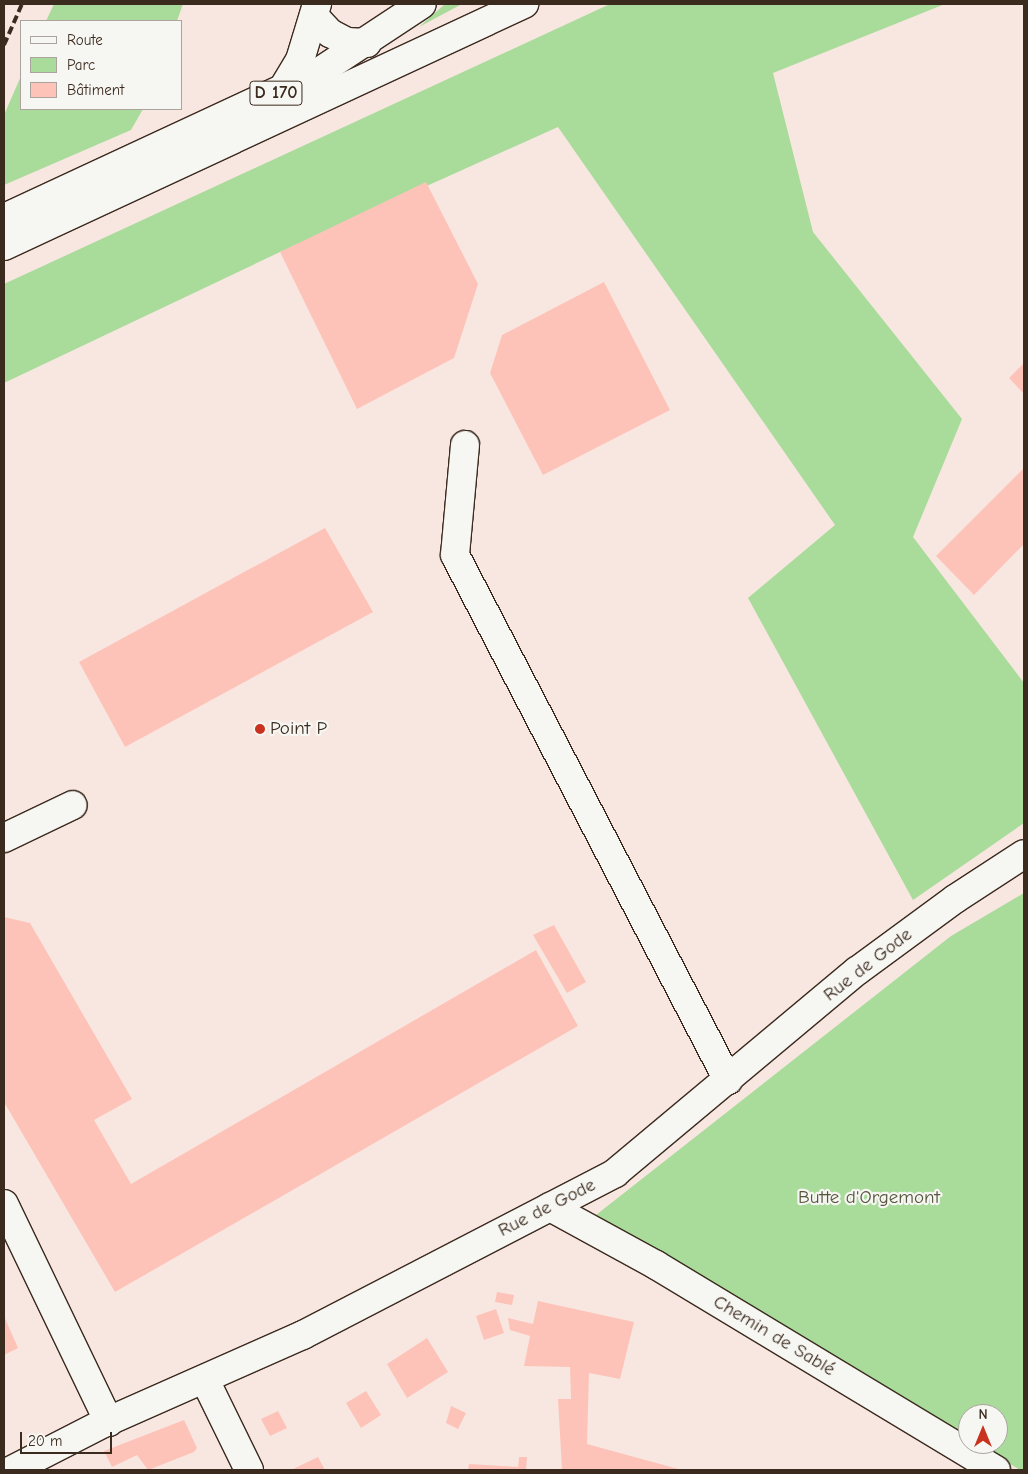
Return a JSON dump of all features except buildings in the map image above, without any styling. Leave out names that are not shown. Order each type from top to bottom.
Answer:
[{"type":"main road","name":"D 170","points":[[4,218],[119,163],[319,72],[367,43],[422,4]]},
{"type":"main road","name":"D 170","points":[[4,246],[524,4]]},
{"type":"main road","points":[[498,16],[530,4]]},
{"type":"main road","points":[[316,10],[330,33],[347,42],[367,43]]},
{"type":"main road","points":[[282,90],[300,60],[316,10]]},
{"type":"main road","points":[[465,444],[455,555],[728,1080]]},
{"type":"main road","points":[[4,838],[73,805]]},
{"type":"main road","name":"Rue de Gode","points":[[12,1470],[109,1422],[302,1335],[615,1173],[904,935],[1024,854]]},
{"type":"main road","points":[[4,1204],[109,1422]]},
{"type":"main road","name":"Chemin de Sablé","points":[[550,1207],[662,1268],[996,1470]]},
{"type":"main road","points":[[205,1380],[249,1470]]},
{"type":"green space","points":[[54,4],[183,4],[177,20],[46,20]]},
{"type":"green space","points":[[445,4],[462,4],[419,27]]},
{"type":"green space","points":[[610,4],[945,4],[773,73],[813,232],[962,419],[913,537],[1024,683],[1024,823],[913,900],[748,598],[835,525],[558,127],[280,252],[4,383],[4,284]]},
{"type":"green space","points":[[20,78],[20,110],[142,110],[131,130],[4,185],[4,115]]},
{"type":"green space","name":"Butte d'Orgemont","points":[[1024,893],[1024,1470],[1020,1470],[994,1454],[1008,1454],[1008,1404],[958,1404],[958,1433],[596,1215],[951,936]]},
{"type":"railway","points":[[4,45],[22,4]]},
{"type":"place","name":"Point P","points":[[260,729]]}]
